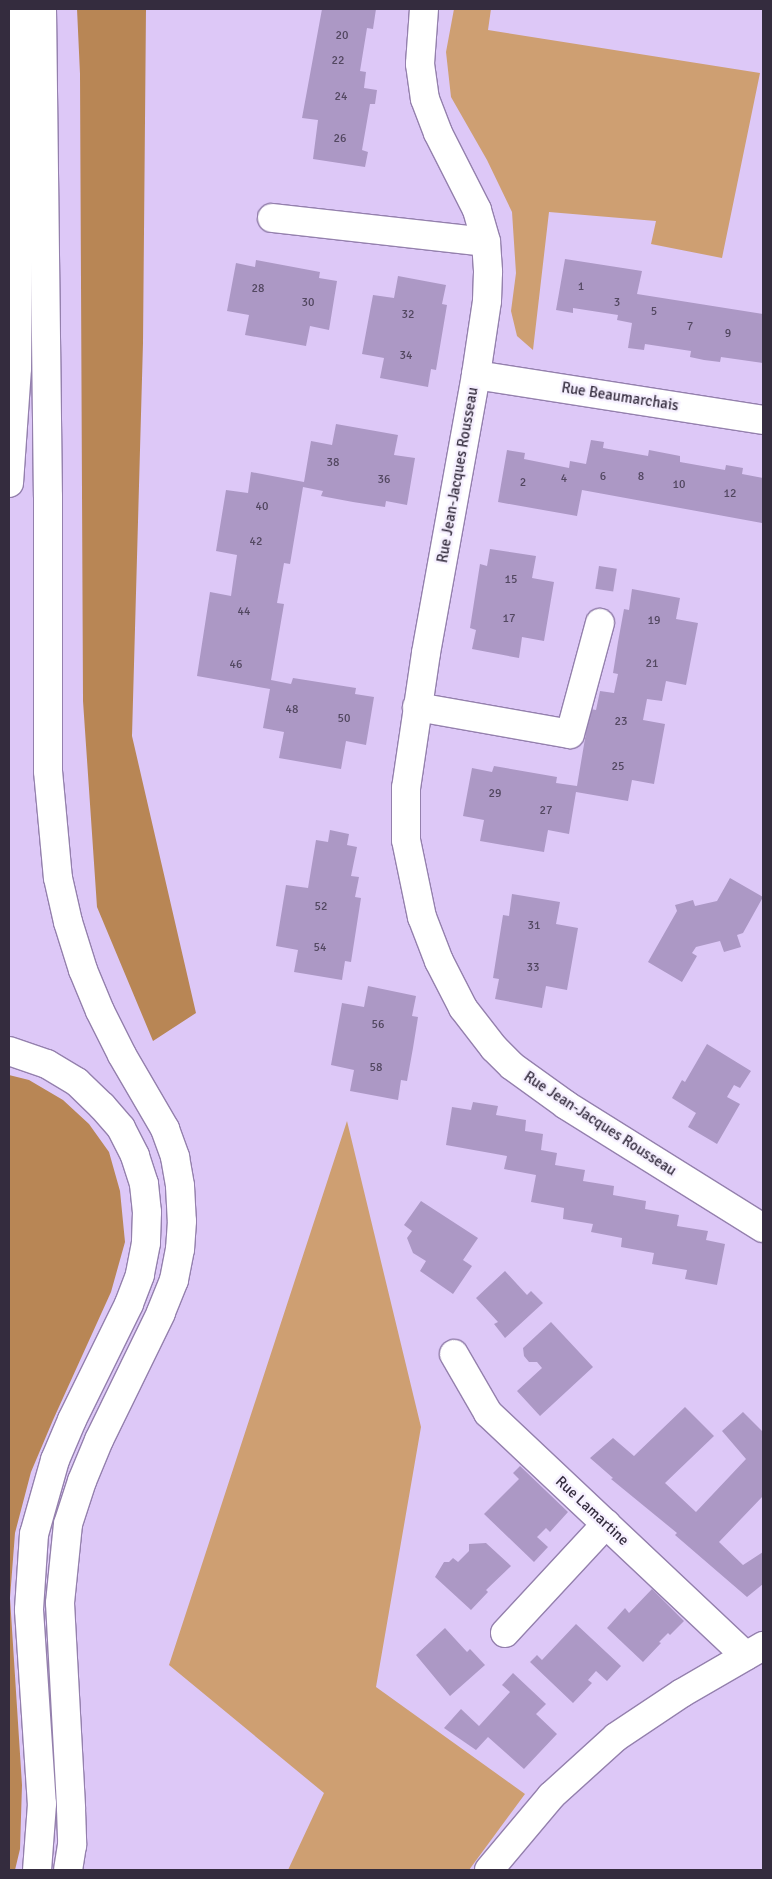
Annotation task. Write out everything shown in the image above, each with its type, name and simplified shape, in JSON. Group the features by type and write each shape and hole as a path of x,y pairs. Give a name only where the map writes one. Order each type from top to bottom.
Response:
{"main road":[{"path":"9,483 17,368 16,9"},
{"path":"42,9 48,496 48,771 58,878 83,970 100,1010 168,1138 175,1157 180,1186 182,1220 180,1249 174,1280 161,1313 99,1440 82,1481 68,1524 60,1603 72,1809 72,1845 68,1870"},
{"name":"Rue Jean-Jacques Rousseau","path":"424,9 420,64 425,99 438,133 477,210 486,242 488,301 409,760 405,812 410,865 430,940 463,1008 494,1048 537,1085 763,1228"},
{"path":"272,218 486,242"},
{"name":"Rue Beaumarchais","path":"476,375 763,420"},
{"path":"417,707 570,734 600,623"},
{"path":"9,1051 47,1064 77,1082 121,1128 135,1156 144,1184 147,1212 146,1243 140,1275 129,1304 72,1420 55,1460 34,1534 29,1610 42,1804 37,1870"},
{"name":"Rue Lamartine","path":"454,1354 488,1413 606,1524 755,1651"},
{"path":"505,1633 606,1524"},
{"path":"489,1870 551,1796 594,1756 640,1720 755,1651"}],"shaded area":[{"path":"77,9 146,9 143,343 132,736 196,1013 153,1041 97,907 83,701 80,74"},
{"path":"454,9 491,9 488,30 760,73 722,258 651,244 656,221 549,212 533,350 517,336 511,311 516,273 512,212 487,160 451,97 446,52"},
{"path":"9,1075 29,1080 63,1100 89,1124 109,1152 120,1191 125,1242 111,1292 31,1472 15,1533 10,1598 22,1785 20,1849 15,1870 9,1870"},
{"path":"347,1121 421,1427 376,1687 525,1794 469,1870 288,1870 324,1793 169,1665"}],"building":[{"path":"322,9 376,9 373,29 367,28 360,71 366,72 364,88 377,90 375,104 370,104 362,150 368,152 365,167 313,159 318,120 302,118"},
{"path":"565,259 642,271 637,294 763,314 763,363 721,357 720,362 704,360 690,357 691,351 645,344 644,350 628,348 632,323 617,320 618,315 573,308 573,313 556,310"},
{"path":"256,260 320,272 319,278 337,281 329,330 310,326 306,346 245,335 249,315 227,311 236,263 255,267"},
{"path":"398,276 446,285 442,304 447,305 436,370 431,369 428,387 380,378 384,358 362,354 373,295 394,298"},
{"path":"336,424 398,435 394,455 415,458 407,505 386,501 385,507 353,502 321,496 323,491 303,487 290,564 284,563 277,603 284,604 271,680 291,684 293,678 356,688 355,694 374,697 366,745 346,741 341,769 279,758 284,732 263,728 270,689 197,676 210,592 231,596 237,555 216,551 226,490 248,493 251,472 304,482 311,441 332,445"},
{"path":"591,440 604,442 603,448 648,456 649,450 680,456 680,462 725,470 726,465 743,468 742,474 763,478 762,523 582,490 577,516 498,502 507,450 525,453 524,459 569,468 570,461 586,464"},
{"path":"490,549 536,556 532,578 554,582 544,641 522,637 519,658 472,649 476,630 470,628 480,564 487,566"},
{"path":"599,566 617,569 613,592 595,589"},
{"path":"632,589 680,598 676,619 698,623 686,685 666,681 662,701 647,699 643,720 665,724 654,784 632,780 628,801 576,792 569,834 548,830 544,852 480,841 484,820 463,816 472,768 492,772 494,766 557,777 556,783 577,786 590,709 596,710 600,691 614,693 618,674 613,673 618,642 624,609 629,610"},
{"path":"330,830 349,834 347,845 357,847 351,876 359,877 355,897 361,898 351,962 345,961 342,980 294,972 298,950 276,946 286,885 308,888 316,840 328,842"},
{"path":"730,878 763,897 743,933 737,935 741,947 724,952 720,941 696,947 692,953 697,956 682,982 648,962 677,911 675,905 693,900 695,906 717,901"},
{"path":"512,894 560,902 556,924 578,928 567,990 546,986 542,1008 495,999 499,979 493,978 503,915 509,916"},
{"path":"368,986 416,996 412,1016 418,1017 413,1048 407,1081 401,1080 398,1100 350,1091 354,1070 331,1065 342,1003 364,1007"},
{"path":"707,1044 751,1071 740,1088 734,1085 727,1097 740,1104 717,1144 688,1127 696,1113 672,1098 682,1080 685,1082"},
{"path":"473,1102 498,1106 496,1115 526,1120 525,1131 543,1134 541,1150 557,1153 555,1165 585,1170 583,1181 614,1186 613,1195 646,1201 645,1209 679,1215 677,1226 708,1231 706,1240 725,1244 717,1285 685,1279 687,1270 652,1264 654,1253 621,1247 622,1238 591,1232 593,1224 563,1219 564,1208 531,1202 536,1175 504,1169 507,1156 446,1145 452,1107 471,1110"},
{"path":"421,1201 478,1238 463,1260 472,1266 453,1294 420,1271 426,1261 413,1253 407,1238 412,1231 404,1225"},
{"path":"505,1271 527,1295 531,1291 543,1303 505,1338 494,1324 498,1322 476,1298"},
{"path":"551,1322 593,1367 540,1416 517,1391 542,1368 537,1362 529,1362 524,1356 523,1348"},
{"path":"685,1407 714,1436 665,1483 696,1512 746,1459 722,1431 743,1412 763,1432 763,1496 719,1542 743,1565 763,1552 763,1584 747,1597 675,1535 677,1533 611,1479 613,1478 590,1458 613,1438 634,1456"},
{"path":"520,1466 568,1512 550,1532 546,1528 537,1537 548,1547 534,1562 484,1514 519,1479 513,1473"},
{"path":"486,1543 511,1566 486,1590 488,1592 471,1610 435,1577 444,1562 449,1562 453,1558 458,1562 469,1551 469,1544"},
{"path":"652,1589 684,1621 670,1635 668,1633 659,1642 661,1643 643,1662 607,1628 625,1608 629,1613"},
{"path":"576,1624 621,1666 607,1681 596,1671 588,1680 592,1683 573,1703 530,1662 537,1655 542,1660"},
{"path":"445,1628 467,1652 470,1649 485,1665 450,1696 416,1655"},
{"path":"513,1673 546,1704 536,1714 557,1734 524,1769 488,1737 476,1750 444,1728 461,1709 479,1726 510,1692 502,1685"}]}
